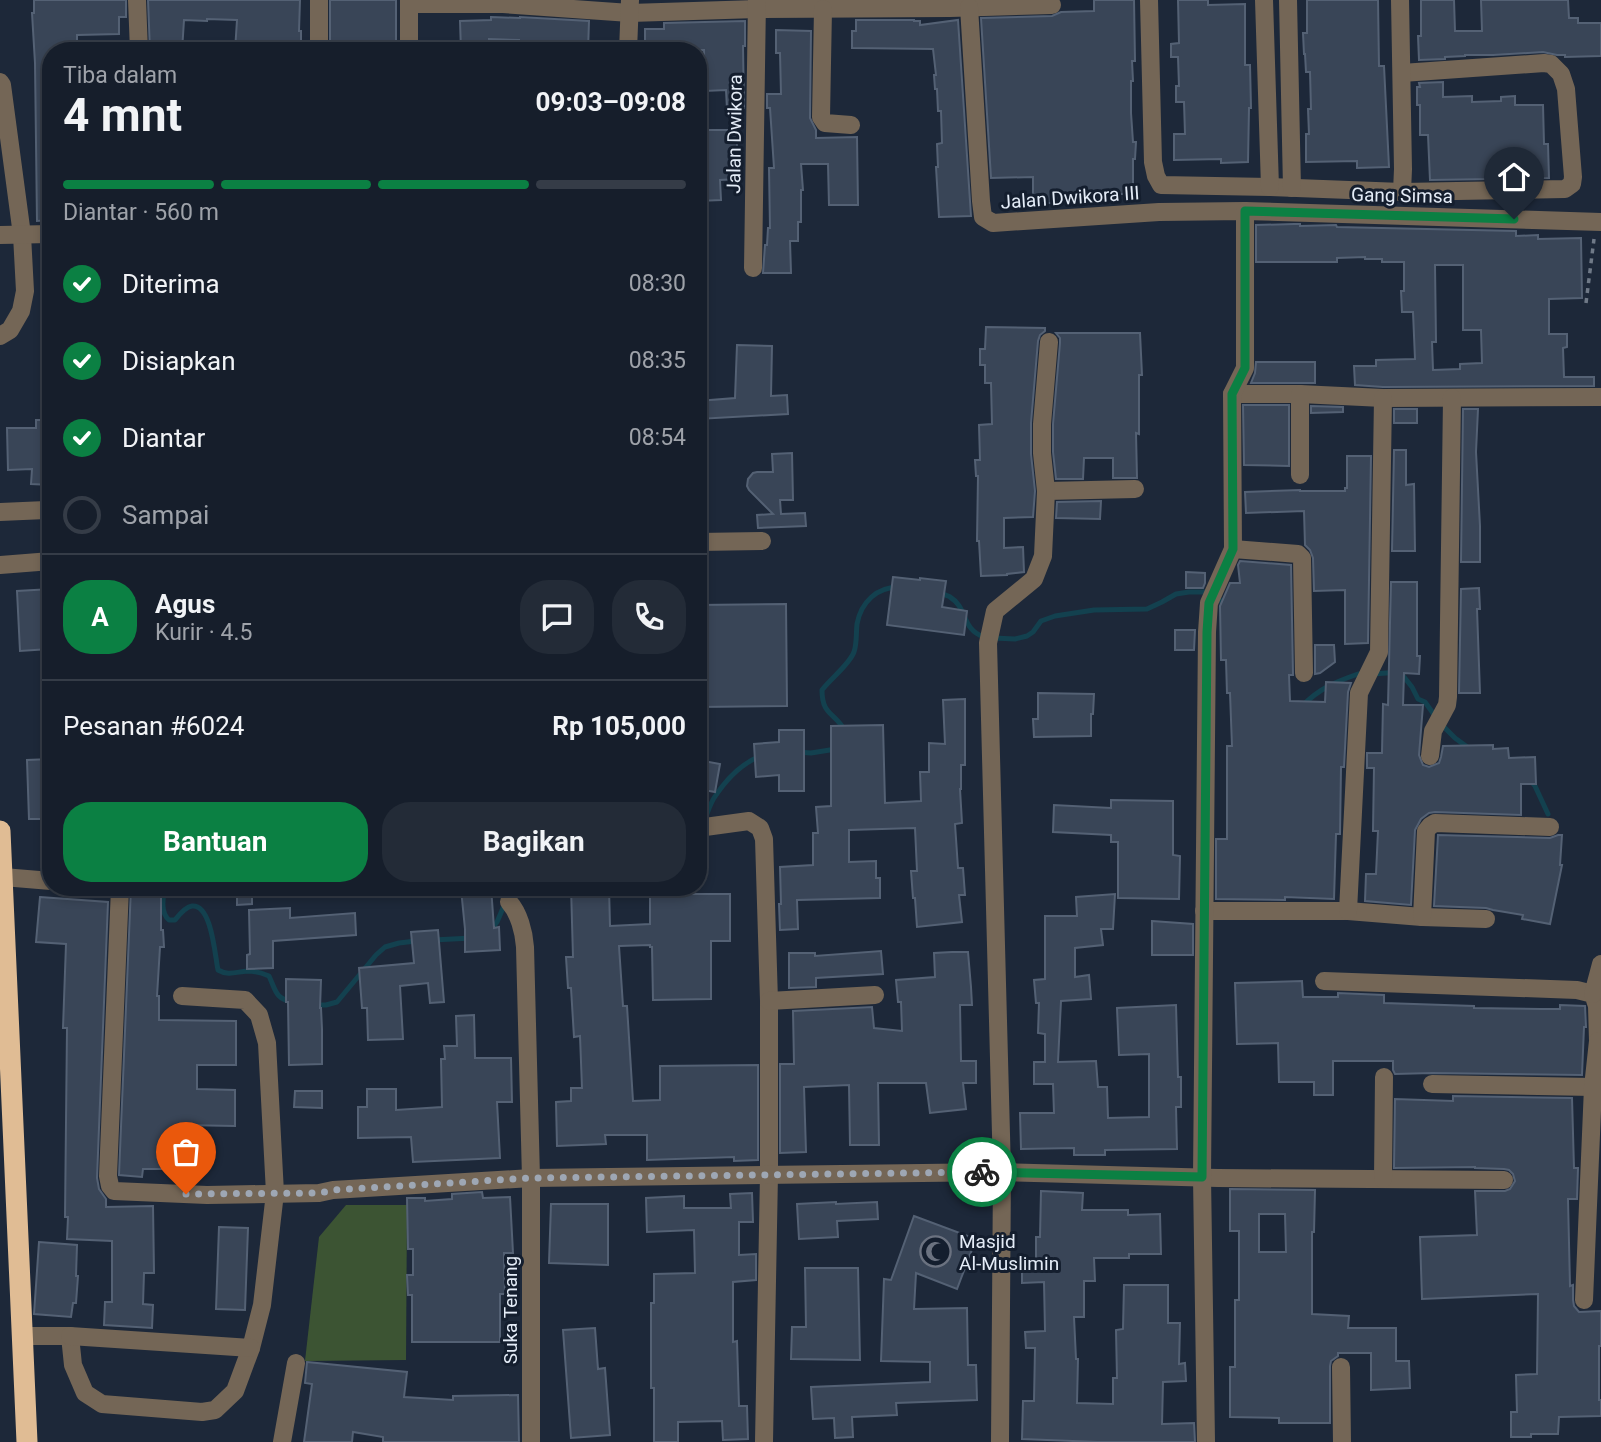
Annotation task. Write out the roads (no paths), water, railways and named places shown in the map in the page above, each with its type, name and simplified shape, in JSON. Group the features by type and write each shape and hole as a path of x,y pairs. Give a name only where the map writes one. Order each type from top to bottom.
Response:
{"highway":[{"path":"0,831 27,1442"}],"street":[{"path":"136,0 138,42"},
{"path":"318,0 318,42"},
{"path":"1149,0 1153,162 1161,186 1402,192 1565,189 1572,184 1566,89 1561,74 1551,64 1544,62 1402,73"},
{"path":"1265,0 1270,187"},
{"path":"1288,0 1292,188"},
{"path":"1400,0 1402,192"},
{"path":"409,42 409,2 630,6 757,4 823,9 1052,5"},
{"name":"Jalan Dwikora","path":"753,268 757,4"},
{"path":"628,42 630,6"},
{"name":"Jalan Dwikora III","path":"969,7 983,217 993,223 1009,223 1159,212 1245,211"},
{"path":"823,9 821,117 825,123 851,125"},
{"path":"0,82 22,235 25,291 21,311 10,330 0,336"},
{"path":"1206,1442 1202,1177 1207,632 1209,603 1229,556 1232,394 1245,368 1245,211"},
{"name":"Gang Simsa","path":"1245,211 1599,222"},
{"path":"0,235 42,234"},
{"path":"1000,1442 1002,1172 988,643 995,611 1034,579 1043,556 1046,491 1042,424 1049,342"},
{"path":"1232,394 1383,398 1601,397"},
{"path":"1300,394 1300,475"},
{"path":"1348,911 1359,693 1378,652 1383,398"},
{"path":"1430,756 1433,730 1447,705 1448,697 1452,398"},
{"path":"1046,491 1135,489"},
{"path":"0,512 42,510"},
{"path":"707,542 762,541"},
{"path":"1229,556 1298,554 1302,558 1304,673"},
{"path":"0,565 42,562"},
{"path":"707,827 749,821 760,828 764,839 769,1001 764,1442"},
{"path":"1422,917 1426,831 1430,826 1435,823 1550,827"},
{"path":"3,877 42,880"},
{"path":"120,896 108,1176 110,1186 121,1193 320,1193 531,1178 769,1174 1002,1172 1504,1180"},
{"name":"Suka Tenang","path":"509,902 516,913 524,938 531,1178 531,1442"},
{"path":"1204,911 1348,911 1486,919"},
{"path":"1584,1300 1593,1087 1600,1041 1597,1006 1593,994 1601,964"},
{"path":"1324,981 1577,990 1593,994"},
{"path":"769,1001 875,995"},
{"path":"71,1336 73,1365 85,1393 102,1404 202,1412 215,1410 235,1391 251,1349 262,1305 275,1194 267,1043 259,1015 245,1000 182,996"},
{"path":"1383,1179 1384,1077"},
{"path":"1432,1084 1593,1087"},
{"path":"23,1336 71,1336 251,1349"},
{"path":"282,1442 296,1363"},
{"path":"1341,1367 1342,1442"}],"waterway":[{"path":"845,731 824,705 822,690 852,657 859,616 866,603 877,593 899,587"},
{"path":"994,638 1015,639 1027,636 1041,621 1055,616 1094,610 1147,609 1176,594 1189,592 1205,592 1219,599 1226,607"},
{"path":"939,593 956,602 968,624 984,637"},
{"path":"1373,674 1400,672 1418,699 1425,702 1435,716"},
{"path":"1302,706 1328,686 1363,674"},
{"path":"1441,724 1470,749"},
{"path":"797,752 836,749"},
{"path":"707,812 723,785 740,768 760,756"},
{"path":"1530,780 1548,814"},
{"path":"164,896 163,909 169,920 175,920 192,906 204,913 211,932 218,970 229,973 253,971 269,976 279,996 292,1002"},
{"path":"490,931 508,896"},
{"path":"433,940 472,938"},
{"path":"315,1005 337,1002 385,947 416,941"}],"place":[{"name":"Masjid Al-Muslimin","path":"936,1252"}]}
